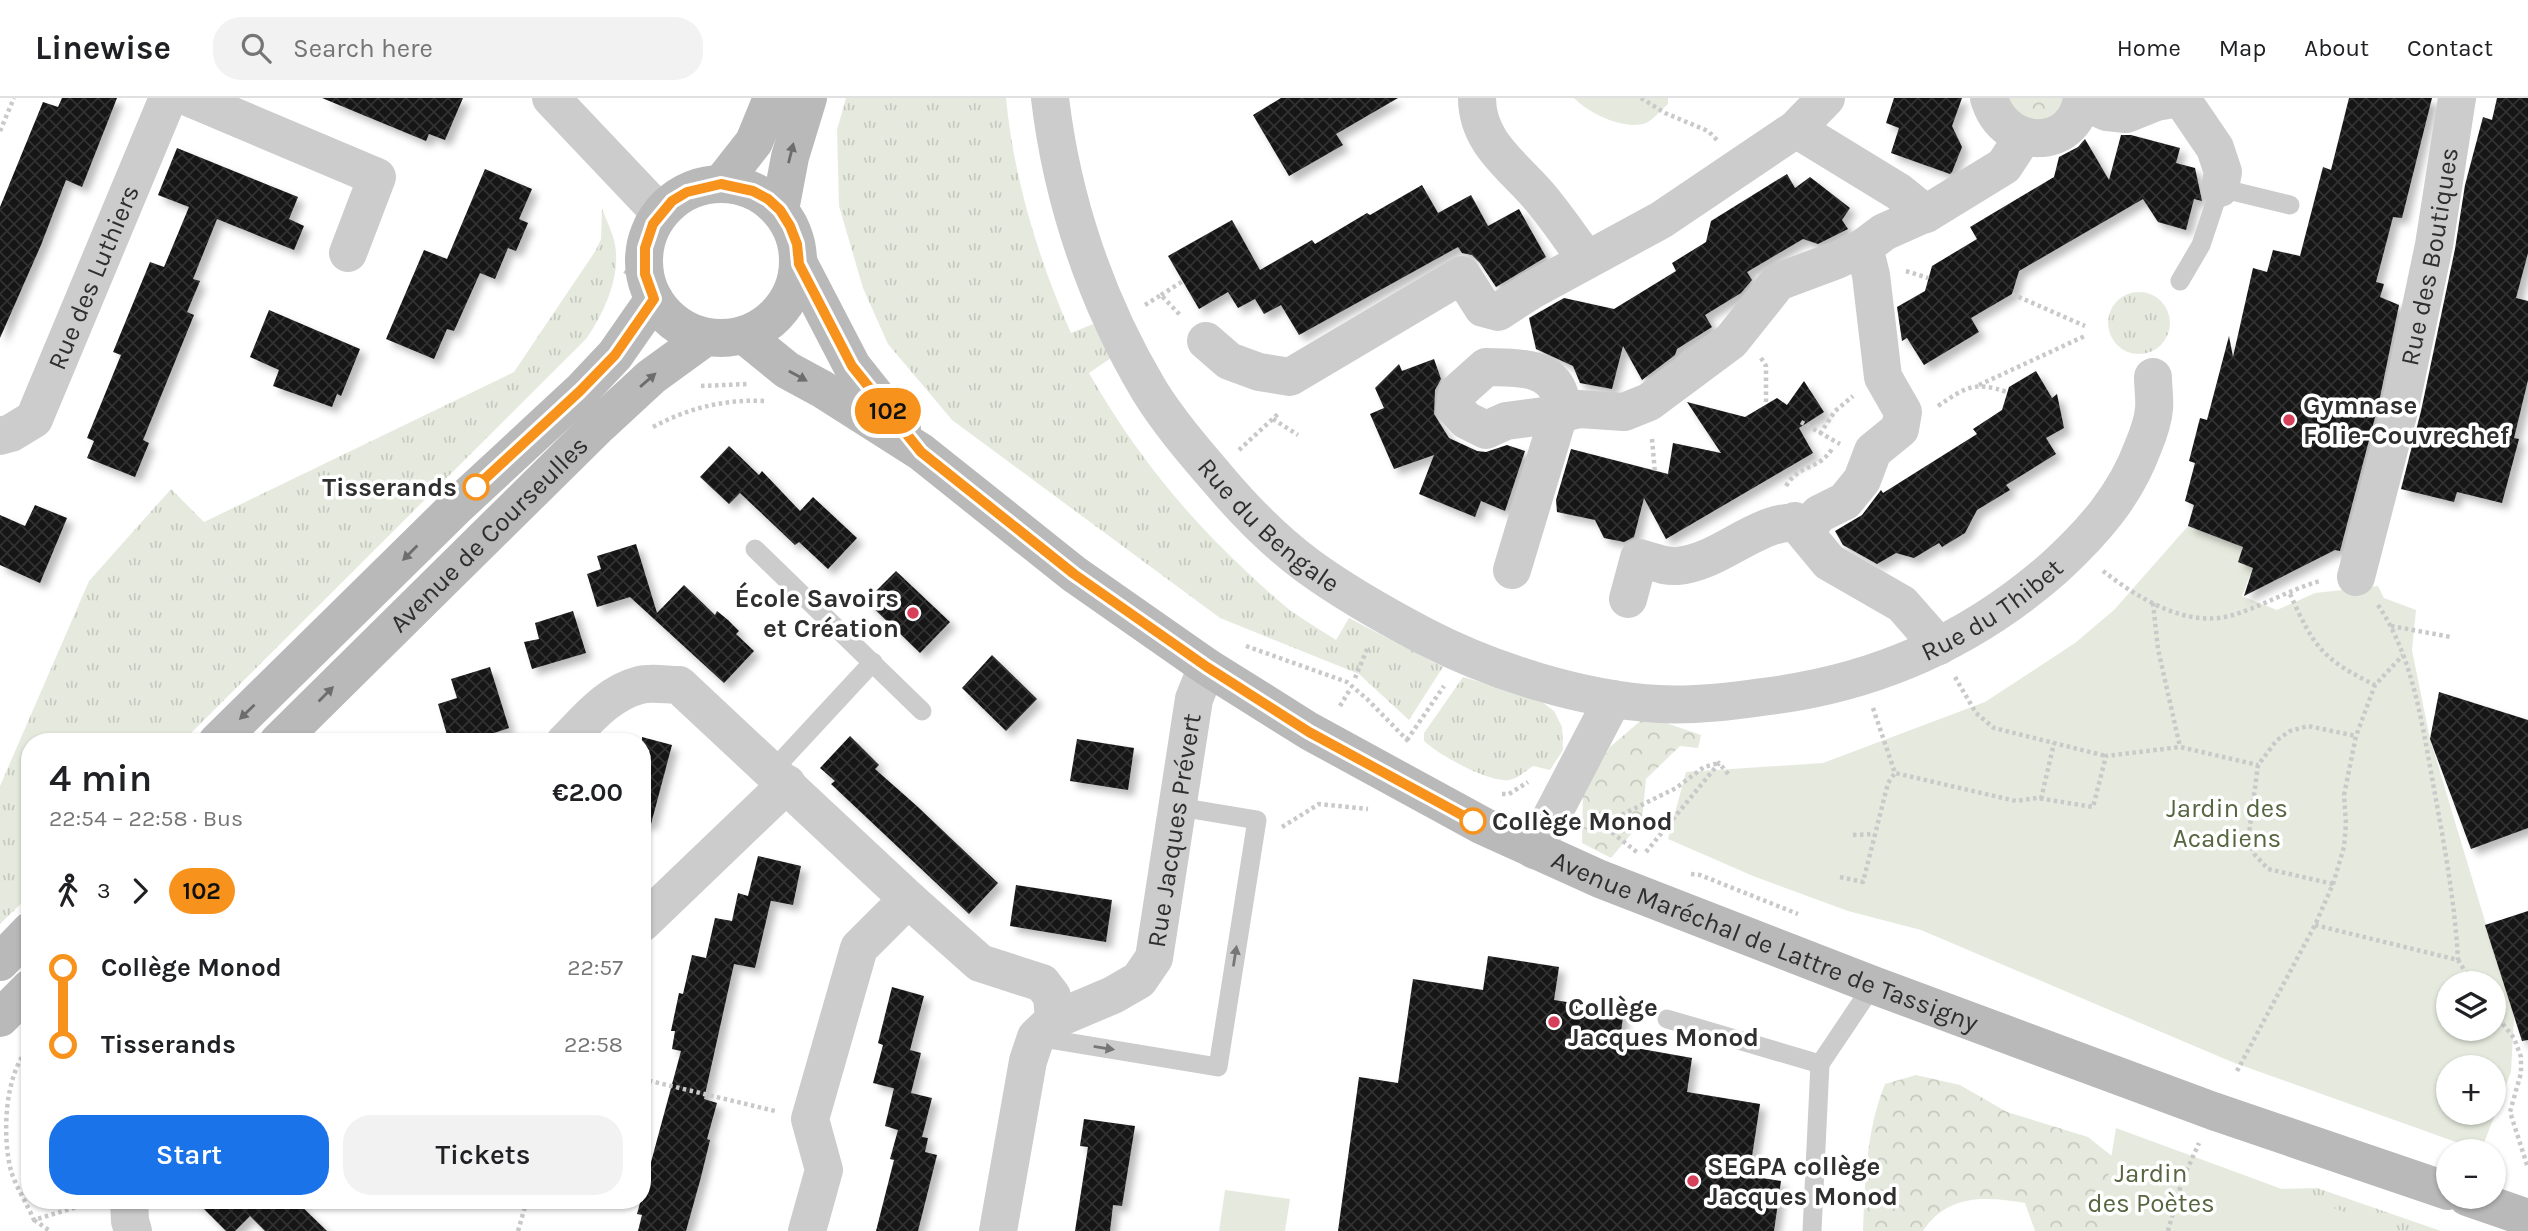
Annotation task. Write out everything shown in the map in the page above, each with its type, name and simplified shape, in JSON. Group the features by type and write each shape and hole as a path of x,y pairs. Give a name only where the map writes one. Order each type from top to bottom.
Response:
{"street":[{"name":"Rue des Luthiers","path":"0,436 11,433 34,419 168,98"},
{"path":"190,98 377,177 348,253"},
{"path":"551,98 660,214"},
{"path":"721,184 754,142 772,98"},
{"path":"780,210 790,157 808,98"},
{"name":"Rue du Bengale","path":"1050,98 1063,177 1075,223 1113,320 1151,393 1241,506 1307,565 1382,614 1464,657 1517,675 1613,699 1660,704 1712,704"},
{"path":"1477,98 1477,113 1494,150 1538,195 1587,260"},
{"path":"1206,341 1229,361 1259,372 1290,377 1462,275 1483,308 1498,312 1532,290 1661,220 1796,129 1826,98"},
{"path":"1990,98 1993,111 2010,131 2023,137 2040,139 2054,135 2066,127 2077,116 2082,100 2107,112 2126,114 2156,102 2179,98 2215,148 2222,172 2220,188"},
{"name":"Rue des Boutiques","path":"2356,577 2400,407 2434,245 2457,98"},
{"path":"1796,129 1899,192 1926,214"},
{"path":"1512,570 1559,414 1560,397 1548,377 1524,368 1486,367 1457,393 1455,408 1466,420 1486,430 1506,421 1559,414 1579,410 1624,412 1649,402 1731,341 1778,282 1837,260 1864,247 1884,232 1926,214 2004,166 2023,137"},
{"path":"721,184 753,191 780,210 797,244 799,264 795,284 782,308 767,323 744,335 726,338 706,337 671,319 654,299 645,274 645,248 653,224 660,214 672,201 687,192 721,184"},
{"path":"1628,599 1639,558 1675,566 1691,563 1779,523 1795,521 1806,524 1814,520 1819,513 1846,501 1862,480 1873,452 1900,429 1903,412 1883,377 1871,275 1864,247"},
{"name":"Avenue Maréchal de Lattre de Tassigny","path":"799,264 852,366 921,452"},
{"name":"Avenue de Courseulles","path":"225,733 495,470 580,391 615,355 654,299"},
{"path":"1498,312 1501,368"},
{"name":"Avenue Maréchal de Lattre de Tassigny","path":"744,335 787,370 921,452 1074,574 1207,667 1332,744 1483,826 1600,878 1873,985 2213,1111 2436,1187"},
{"name":"Avenue de Courseulles","path":"287,733 579,444 651,377 706,337"},
{"name":"Rue du Thibet","path":"1712,704 1787,694 1863,677 1906,662 1982,621 2040,580 2075,549 2115,502 2133,474 2155,410 2153,377"},
{"path":"1795,521 1829,562 1902,604 1939,646"},
{"name":"Rue Jacques Prévert","path":"1045,1028 1139,981 1154,958 1194,699 1207,667"},
{"path":"574,733 603,704 619,693 642,684 679,685 908,900 980,963 1042,983 1052,996 1045,1028 1028,1061 998,1231"},
{"path":"1534,850 1613,699"},
{"path":"651,913 779,777"},
{"path":"807,1231 824,1170 810,1119 859,948 908,900"},
{"path":"0,944 21,923"},
{"path":"0,962 21,940"},
{"path":"0,1018 21,997"},
{"path":"129,1209 133,1231"},
{"path":"2502,1209 2520,1215"}],"lane":[{"path":"2180,281 2201,245 2220,188 2290,205"},
{"path":"755,549 922,711"},
{"path":"779,777 873,663"},
{"path":"1045,1028 1217,1067 1257,820 1179,807"},
{"path":"1812,1231 1820,1064 1873,985"},
{"path":"1667,1018 1820,1064"}],"path":[{"path":"0,131 14,98"},
{"path":"1641,98 1665,113 1708,131 1742,166"},
{"path":"621,280 645,248"},
{"path":"1139,308 1183,281"},
{"path":"2012,294 2085,326"},
{"path":"1161,295 1206,341"},
{"path":"1903,412 1924,415 1963,389 1979,385 2087,335"},
{"path":"1820,434 1826,422 1844,402 1883,377"},
{"path":"1979,385 2007,392"},
{"path":"673,416 700,407 741,400 778,401"},
{"path":"1213,474 1287,405"},
{"path":"1273,419 1298,435"},
{"path":"2075,549 2125,587 2153,603 2182,614 2211,619 2233,615 2316,582 2356,577 2372,595 2403,654 2424,734 2444,847 2458,960 2465,971"},
{"path":"2290,594 2301,619 2321,651 2344,668 2375,685"},
{"path":"2153,603 2158,649 2180,747"},
{"path":"2390,626 2451,637"},
{"path":"1239,644 1347,682 1412,746"},
{"path":"2237,1071 2315,925 2333,884 2344,847 2344,795 2356,736 2375,685 2403,654"},
{"path":"1407,740 1464,657"},
{"path":"1863,677 1895,773"},
{"path":"1339,707 1349,691"},
{"path":"1969,704 1994,728 2106,756 2180,747 2258,765"},
{"path":"2333,884 2267,869 2255,855 2248,841 2258,765 2277,740 2290,731 2308,726 2356,736"},
{"path":"2041,799 2054,743"},
{"path":"1895,773 2016,801 2041,799 2093,807 2106,756"},
{"path":"1719,763 1729,775"},
{"path":"1603,824 1676,788 1704,767 1719,763"},
{"path":"1646,852 1719,763"},
{"path":"1840,877 1863,882 1888,783 1895,773"},
{"path":"1498,794 1509,794 1523,784 1536,782"},
{"path":"1257,820 1283,827 1319,804 1368,809"},
{"path":"1580,808 1650,860"},
{"path":"1853,835 1874,834"},
{"path":"1681,873 1700,875 1807,917"},
{"path":"2315,925 2458,960"},
{"path":"2506,1028 2514,1038 2521,1057 2521,1073 2510,1112 2528,1168"},
{"path":"21,1060 12,1083 2,1128 11,1172 21,1193"},
{"path":"651,1081 810,1119"},
{"path":"2168,1231 2182,1181 2193,1155"},
{"path":"29,1209 34,1220 50,1231"},
{"path":"34,1220 70,1209"},
{"path":"518,1231 524,1209"}],"green space":[{"path":"846,98 1006,98 1015,159 1029,218 1071,333 1093,324 1111,358 1089,373 1105,400 1180,503 1224,550 1291,611 1336,640 1349,618 1443,667 1409,720 1359,674 1220,618 952,420 888,344 863,288 839,206 837,130"},
{"path":"1574,98 1668,98 1668,104 1646,123 1628,125 1597,115"},
{"path":"1999,98 2073,98 2035,130"},
{"path":"602,208 614,240 616,269 605,306 586,339 191,733 23,733 89,581 171,489 204,522 514,372 601,239"},
{"path":"2133,292 2145,292 2161,301 2168,311 2168,335 2161,345 2145,354 2133,354 2122,349 2113,340 2108,329 2108,317 2113,306 2122,297"},
{"name":"Jardin des Acadiens","path":"2188,526 2243,547 2239,562 2253,568 2242,596 2277,610 2315,593 2378,586 2384,598 2416,610 2412,650 2430,739 2500,971 2436,971 2436,1041 2506,1041 2506,991 2514,1017 2511,1072 2506,1085 2506,1055 2436,1055 2436,1125 2491,1125 2486,1139 2447,1139 2232,1062 1921,930 1848,911 1753,876 1668,839 1686,772 1823,763 1985,702 2075,643 2114,610"},
{"path":"1463,677 1537,698 1554,711 1562,727 1563,750 1550,770 1533,766 1515,778 1500,780 1465,767 1424,741 1424,733"},
{"path":"1646,716 1701,735 1698,748 1680,746 1646,779 1642,821 1611,858 1582,843 1583,793 1610,747"},
{"path":"21,738 21,904 0,924 0,786"},
{"path":"1916,1075 1960,1085 2007,1112 2088,1137 2137,1176 2133,1231 2035,1231 2025,1203 1982,1199 1956,1204 1944,1210 1923,1231 1863,1231 1868,1156 1874,1120 1885,1084"},
{"name":"Jardin des Poètes","path":"2116,1128 2396,1231 2099,1231"},
{"path":"2317,1188 2441,1231 2175,1231 2272,1189"},
{"path":"1225,1190 1290,1199 1285,1231 1219,1231"}],"building":[{"path":"62,98 117,98 82,187 66,180 0,338 0,207 43,102 58,107"},
{"path":"322,98 463,98 445,140 429,134 426,141"},
{"path":"1281,98 1398,98 1336,134 1343,145 1289,176 1253,115"},
{"path":"1894,98 1962,98 1952,126 1962,147 1950,174 1891,153 1899,128 1886,123"},
{"name":"Gymnase Folie-Couvrechef","path":"2349,98 2432,98 2402,218 2393,217 2376,282 2384,284 2380,297 2399,305 2379,402 2340,551 2335,550 2244,596 2253,568 2238,562 2243,547 2188,526 2194,505 2185,501 2195,463 2189,461 2200,418 2207,420 2229,336 2233,357 2253,268 2267,272 2273,250 2300,256 2323,167 2331,170"},
{"path":"2497,98 2528,98 2528,253 2516,298 2528,301 2528,380 2514,438 2519,439 2502,503 2457,492 2454,502 2401,489 2421,411 2455,249 2465,185 2483,117 2492,120"},
{"path":"2121,135 2131,135 2180,148 2176,163 2195,168 2202,201 2194,199 2186,230 2158,222 2143,199 2019,271 2012,294 1971,318 1979,332 1924,365 1907,338 1902,341 1897,307 1925,291 1932,266 1977,239 1970,227 2054,177 2059,157 2078,147 2085,139 2109,180"},
{"path":"177,148 298,197 289,219 304,226 294,250 217,219 193,279 200,281 187,312 194,315 143,440 149,443 135,477 87,458 94,441 87,438 121,355 113,352 150,262 164,267 189,207 158,195"},
{"path":"485,169 532,189 519,219 528,223 516,251 508,248 495,279 480,273 454,331 447,329 434,359 386,339 424,250 447,259"},
{"path":"1787,174 1795,188 1810,177 1850,208 1842,220 1848,229 1818,244 1803,239 1747,272 1752,280 1741,293 1705,315 1712,327 1677,349 1675,355 1642,380 1623,346 1612,389 1580,383 1573,366 1536,349 1529,318 1564,298 1614,309 1676,271 1672,263 1706,242 1711,221"},
{"path":"1422,185 1438,213 1471,195 1488,226 1519,209 1546,257 1496,287 1480,263 1472,255 1462,253 1458,247 1299,335 1281,305 1264,314 1255,299 1238,308 1228,292 1199,309 1168,256 1232,220 1260,270 1312,240 1315,244"},
{"path":"269,310 360,349 341,396 337,394 332,407 273,386 279,370 250,357"},
{"path":"1434,359 1441,379 1435,390 1434,414 1449,438 1477,451 1486,452 1507,445 1525,451 1505,511 1481,501 1475,517 1419,494 1434,455 1394,469 1370,414 1384,408 1375,388 1399,364 1402,371"},
{"path":"2036,371 2052,398 2057,394 2064,428 2046,438 2056,454 2006,485 2010,490 1977,510 1965,533 1942,547 1939,543 1914,558 1896,553 1877,564 1843,545 1835,531 1862,515 1881,490 1883,493 1977,434 1973,429 2002,410 2009,387"},
{"path":"1804,381 1824,412 1799,428 1813,453 1666,539 1644,498 1634,537 1624,542 1604,538 1595,520 1557,512 1556,500 1571,449 1668,474 1673,443 1721,453 1687,402 1745,417 1777,398 1787,405"},
{"path":"729,446 759,475 762,471 800,511 813,497 857,538 828,569 799,542 795,545 740,493 729,504 700,477"},
{"path":"35,505 67,518 40,583 0,565 0,515 25,526"},
{"path":"636,544 657,613 684,585 715,615 717,611 728,620 739,631 736,634 754,651 724,683 630,597 597,607 587,574 601,569 597,556"},
{"path":"896,571 950,622 920,653 866,601"},
{"path":"573,611 586,653 532,669 524,642 539,639 535,623"},
{"path":"992,655 1037,699 1006,731 962,688"},
{"path":"490,667 509,728 494,733 446,733 438,704 457,698 451,679"},
{"path":"2439,692 2528,720 2528,828 2471,849 2430,739"},
{"path":"850,736 879,765 875,769 998,883 969,914 831,784 835,781 820,768"},
{"path":"651,739 672,745 651,824"},
{"path":"1077,739 1134,748 1128,790 1070,781"},
{"path":"758,856 801,866 793,905 771,901 755,968 734,964 704,1099 717,1103 686,1231 638,1231 642,1215 637,1214 638,1209 651,1209 651,1162 681,1051 672,1049 675,1031 671,1031 679,993 683,994 692,955 706,958 715,918 732,921 738,893 748,896"},
{"path":"1016,885 1112,900 1106,942 1010,926"},
{"path":"2528,911 2528,1040 2522,1041 2506,991 2506,971 2500,971 2485,925"},
{"path":"1488,956 1559,967 1554,1000 1624,1011 1619,1045 1692,1058 1687,1092 1760,1104 1749,1176 1781,1181 1774,1231 1338,1231 1359,1077 1398,1083 1413,979 1483,990"},
{"path":"892,987 924,996 910,1050 921,1053 911,1093 932,1098 922,1137 928,1138 925,1152 937,1155 918,1231 876,1231 894,1160 890,1159 898,1130 885,1126 894,1088 873,1083 883,1045 878,1043"},
{"path":"1084,1119 1135,1126 1122,1206 1113,1205 1110,1231 1075,1231 1088,1147 1080,1146"},
{"path":"204,1209 304,1209 327,1231 265,1231 250,1216 235,1231 226,1231"}],"bus line":[{"name":"102","path":"476,487 615,355 654,299 645,274 644,262 648,236 660,214 672,201 687,192 703,186 737,185 768,199 780,210 797,244 799,264 852,366 921,452 1074,574 1207,667 1309,732 1473,821"}],"place":[{"name":"Gymnase Folie-Couvrechef","path":"2289,420"},
{"name":"Tisserands","path":"476,487"},
{"name":"École Savoirs et Création","path":"913,613"},
{"name":"Collège Monod","path":"1473,821"},
{"name":"Collège Jacques Monod","path":"1554,1022"},
{"name":"SEGPA collège Jacques Monod","path":"1693,1181"}]}
